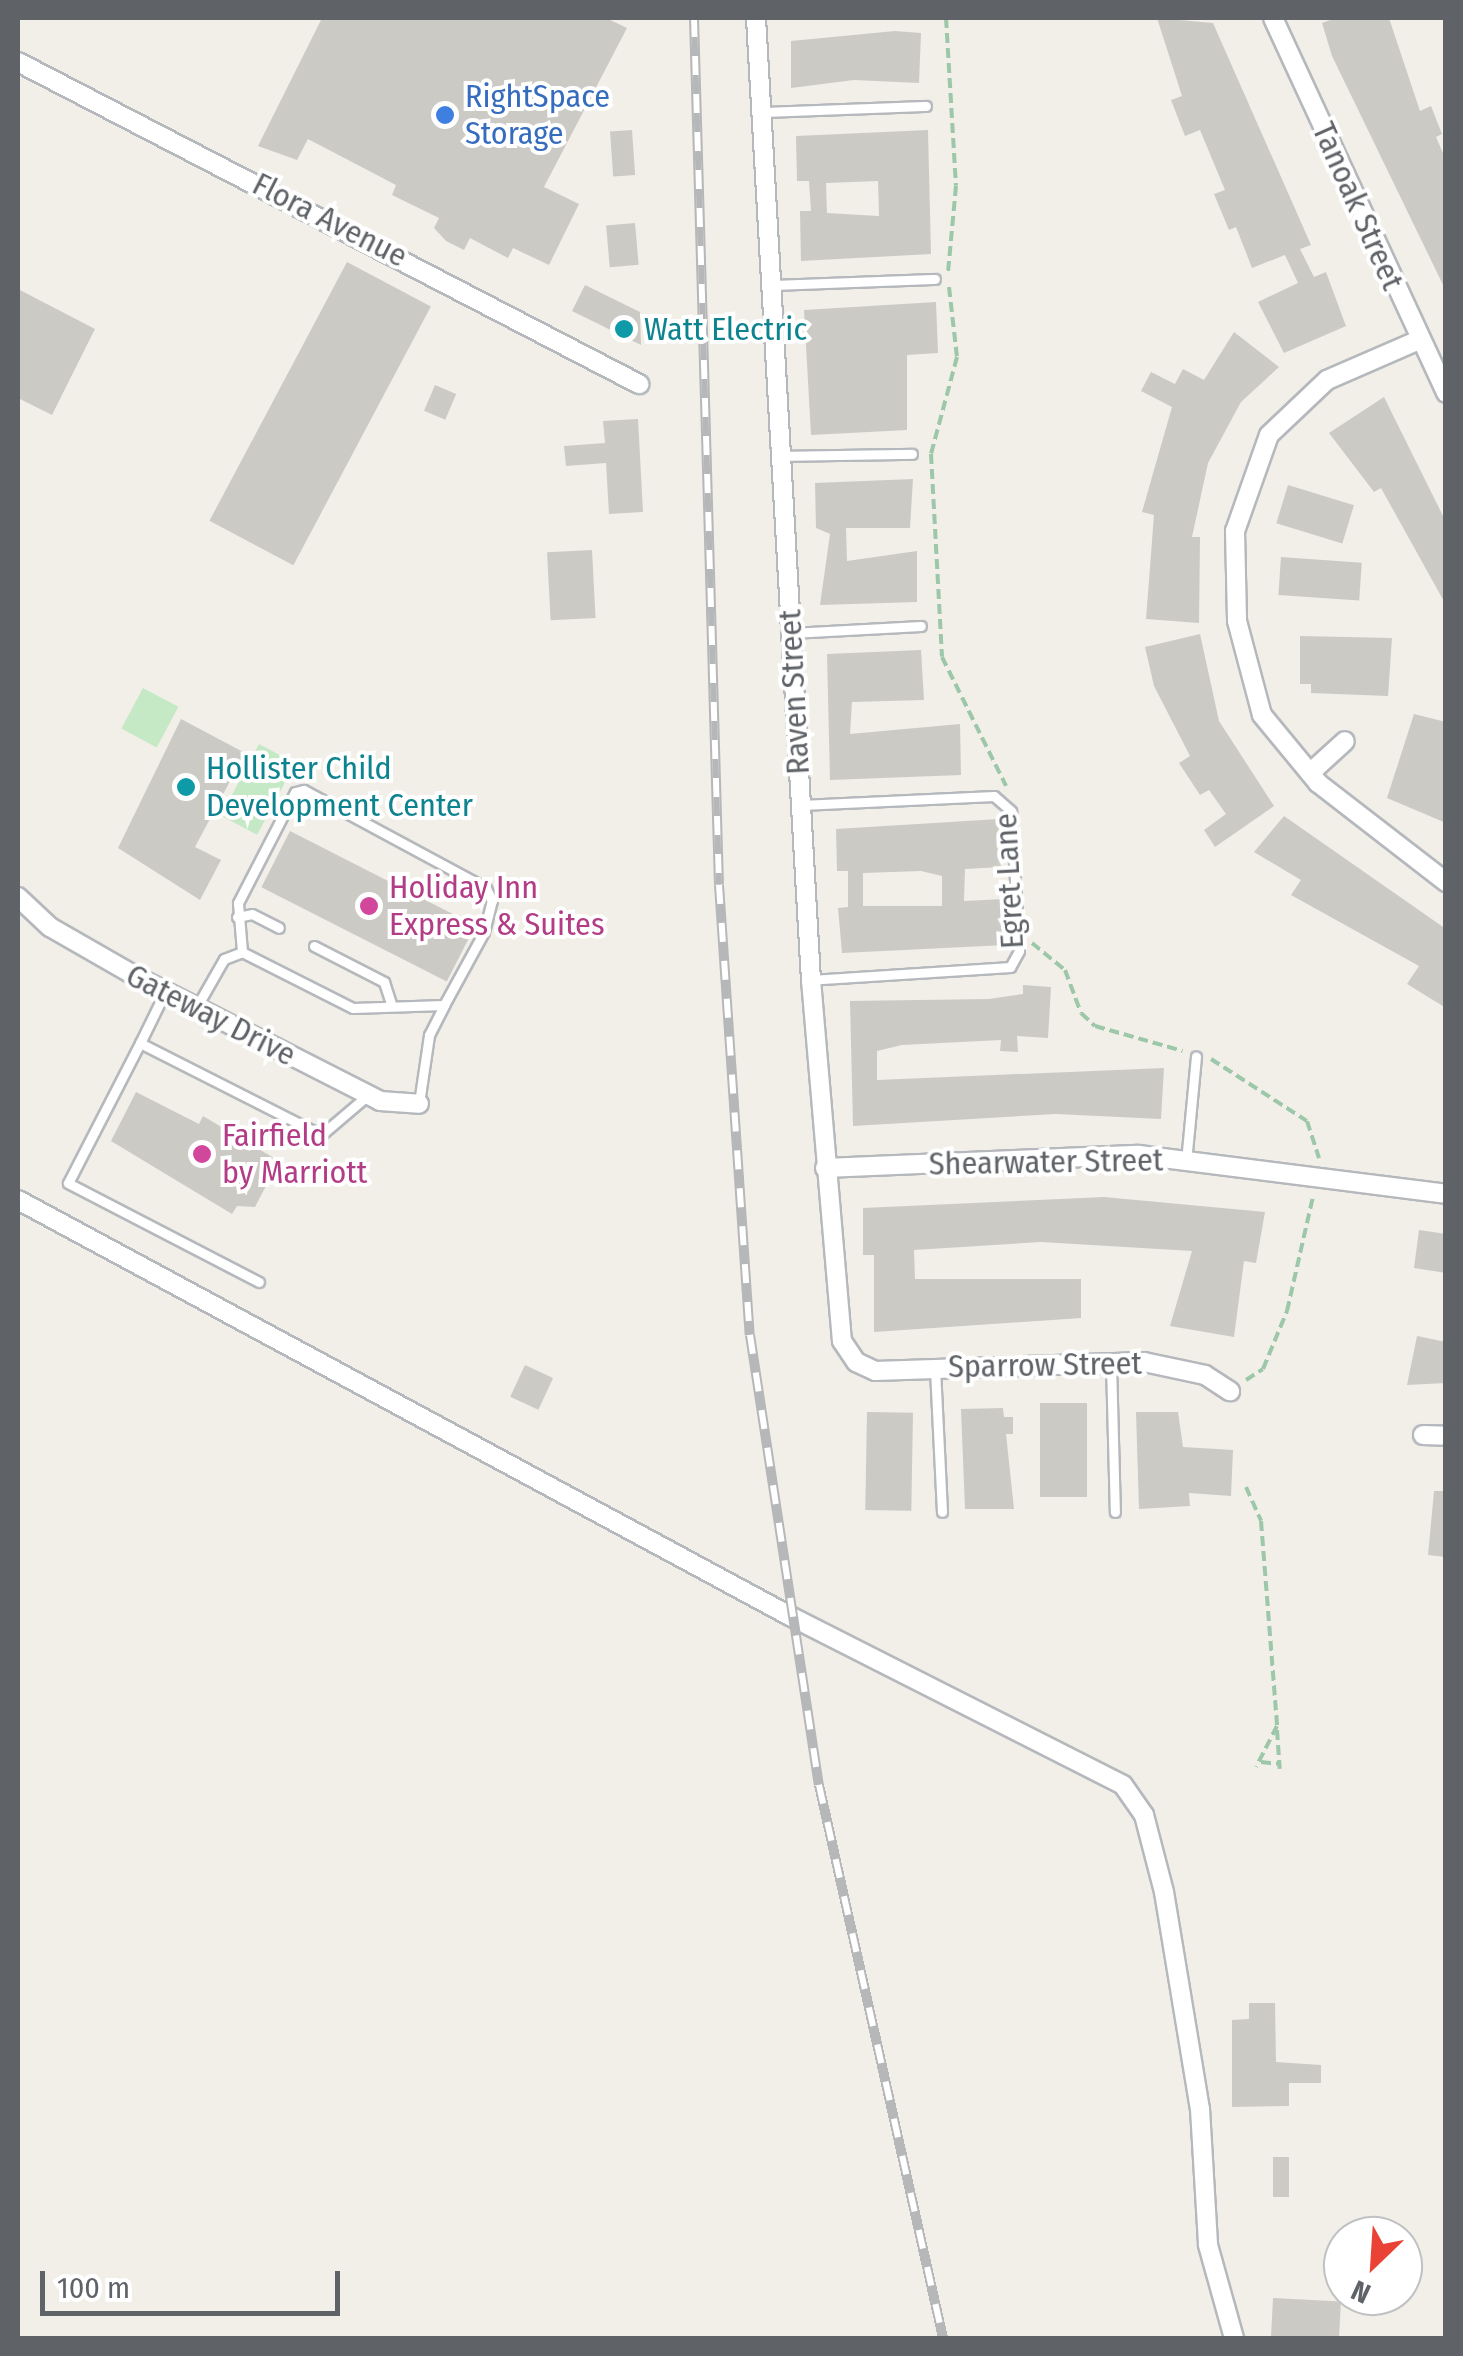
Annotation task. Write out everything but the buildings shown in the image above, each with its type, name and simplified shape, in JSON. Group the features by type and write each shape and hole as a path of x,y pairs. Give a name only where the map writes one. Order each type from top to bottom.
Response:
{"street":[{"name":"Raven Street","path":"756,18 825,1168 842,1341 856,1362"},
{"name":"Tanoak Street","path":"1273,18 1446,392"},
{"name":"Flora Avenue","path":"18,62 639,384"},
{"path":"1419,340 1327,380 1269,435 1235,531 1237,621 1262,715 1310,774 1446,882"},
{"path":"1310,774 1345,741"},
{"name":"Gateway Drive","path":"18,898 63,935 196,1008 368,1095 419,1104"},
{"name":"Shearwater Street","path":"825,1168 1044,1156 1186,1162 1446,1194"},
{"path":"18,1200 790,1616 1123,1785 1144,1814 1164,1892 1199,2098 1208,2245 1234,2338"},
{"name":"Sparrow Street","path":"856,1362 875,1371 1111,1360 1177,1367 1230,1391"},
{"path":"1423,1434 1446,1436"}],"lane":[{"path":"762,112 926,106"},
{"path":"770,284 935,279"},
{"path":"780,456 912,454"},
{"path":"790,633 920,626"},
{"path":"242,952 238,917 295,792 330,801 486,888 492,901 484,932 428,1035 419,1104"},
{"name":"Egret Lane","path":"801,805 1006,801 1018,936 1018,957 1002,969 812,980"},
{"path":"238,917 252,914 279,928"},
{"path":"314,946 384,982 391,1003"},
{"path":"242,952 353,1008 391,1003 444,1005"},
{"path":"196,1008 224,960 242,952"},
{"path":"165,992 68,1182 259,1282"},
{"path":"140,1044 321,1135 368,1095"},
{"path":"1186,1162 1196,1056"},
{"path":"1111,1360 1115,1512"},
{"path":"935,1366 942,1512"}],"path":[{"path":"946,18 956,186 948,278 958,347 931,454 942,657 1006,801"},
{"path":"1018,936 1066,970 1081,1012 1096,1026 1226,1064 1307,1120 1319,1144 1316,1178 1287,1311 1262,1369 1230,1391"},
{"path":"1246,1488 1261,1521 1280,1766 1258,1764 1276,1726"}],"green space":[{"path":"143,688 178,707 157,747 121,729"},
{"path":"259,744 295,763 257,835 221,816"}],"railway":[{"path":"694,18 719,885 750,1335 819,1785 943,2338"}],"place":[{"name":"RightSpace Storage","path":"445,115"},
{"name":"Watt Electric","path":"624,329"},
{"name":"Hollister Child Development Center","path":"186,787"},
{"name":"Holiday Inn Express & Suites","path":"369,906"},
{"name":"Fairfield by Marriott","path":"202,1154"}]}
